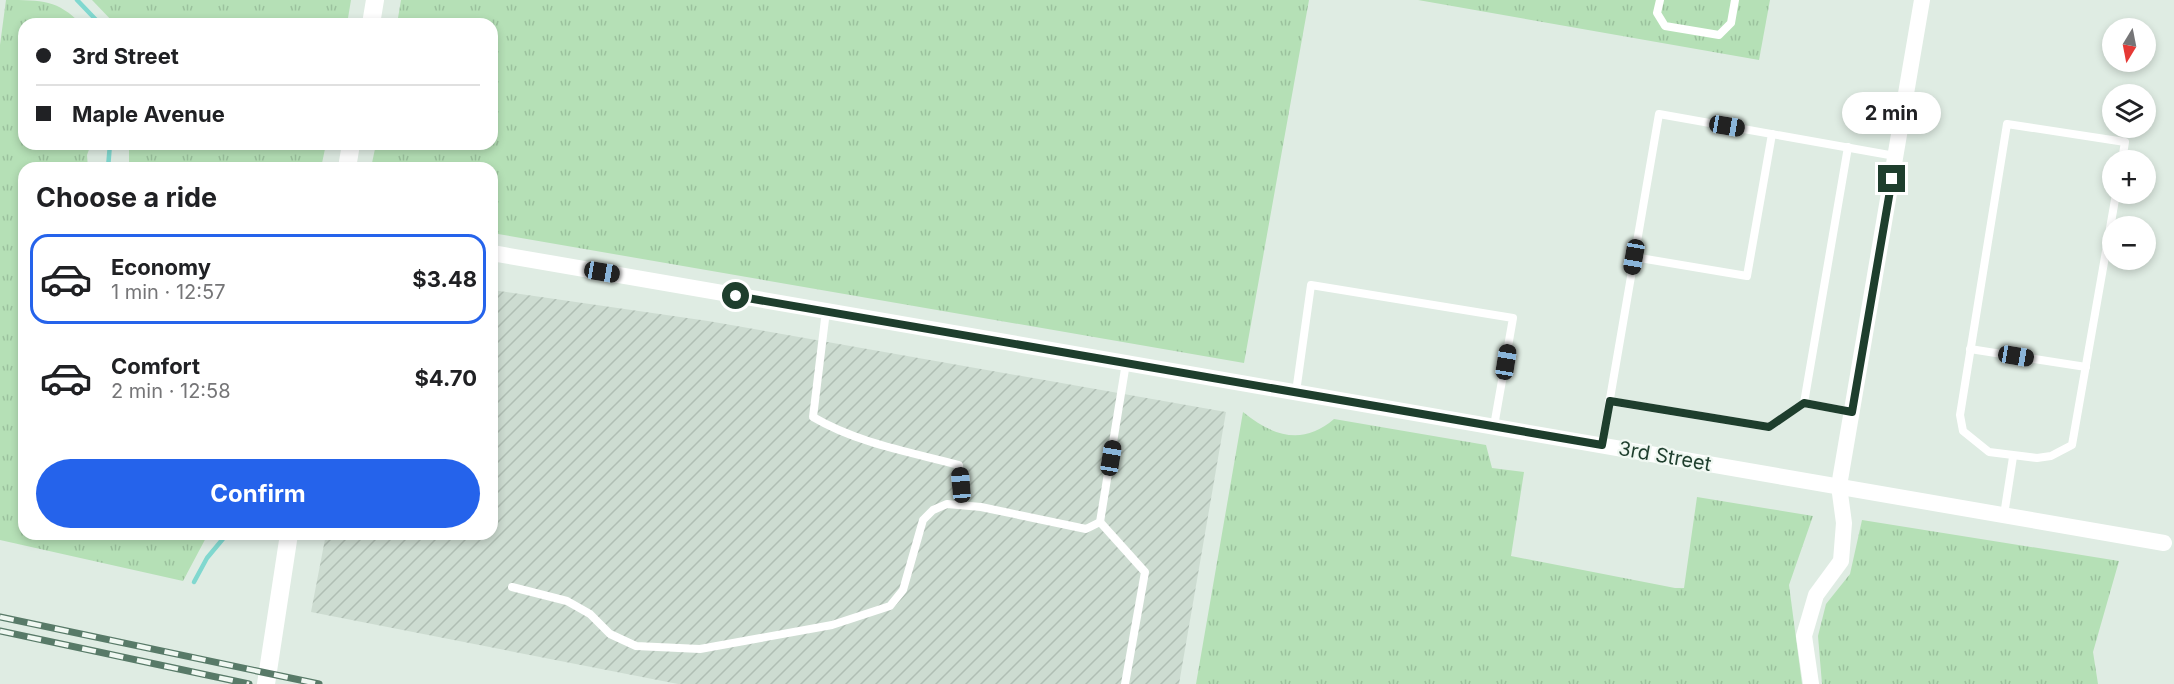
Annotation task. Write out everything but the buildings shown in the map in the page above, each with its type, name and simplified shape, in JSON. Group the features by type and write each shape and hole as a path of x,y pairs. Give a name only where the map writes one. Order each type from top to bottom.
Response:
{"street":[{"path":"372,18 375,0"},
{"path":"1811,684 1804,636 1816,595 1841,561 1844,523 1839,486 1922,0"},
{"name":"3rd Street","path":"498,255 2164,543"},
{"path":"266,684 288,540"}],"lane":[{"path":"1659,0 1657,13 1665,26 1719,35 1731,22 1735,0"},
{"path":"1602,445 1659,114 1895,156"},
{"path":"2114,204 2072,445 2051,456 2013,457 1989,452 1974,443 1963,431 1959,414 2007,124 2125,142 2124,150"},
{"path":"1634,257 1747,276 1772,134"},
{"path":"1804,403 1848,147"},
{"path":"1296,392 1311,285 1513,318 1494,426"},
{"path":"826,311 813,417 830,428 872,442 959,465 963,505"},
{"path":"1970,349 2086,367"},
{"path":"1100,522 1126,363"},
{"path":"1610,401 1769,427 1804,403 1852,412"},
{"path":"2004,515 2013,457"},
{"path":"512,587 567,601 590,614 610,634 636,646 700,649 832,625 890,606 903,590 923,520 933,510 947,504 963,505 1086,529 1100,522"},
{"path":"1100,522 1145,572 1125,684"}],"shaded area":[{"path":"498,291 708,321 1226,412 1179,684 678,684 311,612 325,540 498,540"}],"green space":[{"path":"6,0 48,3 65,10 75,18 18,18 18,150 89,150 88,162 18,162 18,540 205,540 183,581 0,540 0,45"},
{"path":"92,0 351,0 348,18 109,18"},
{"path":"401,0 1309,0 1244,363 498,234 498,162 372,162 375,150 498,150 498,18 398,18"},
{"path":"1418,0 1770,0 1759,60"},
{"path":"129,150 325,150 322,162 129,162"},
{"path":"1243,412 1265,427 1288,435 1311,433 1334,419 1486,445 1492,468 1524,472 1511,556 1675,588 1684,588 1697,497 1813,516 1789,585 1802,684 1196,684"},
{"path":"1862,520 2119,561 2093,652 2098,684 1822,684 1818,636 1826,604 1850,574"}],"waterway":[{"path":"77,0 94,18"},
{"path":"108,162 110,150"},
{"path":"194,582 207,558 222,540"}],"railway":[{"path":"0,617 319,684"},
{"path":"0,631 249,684"}],"route":[{"path":"736,296 1602,445 1610,401 1769,427 1804,403 1852,412 1892,179"}]}
